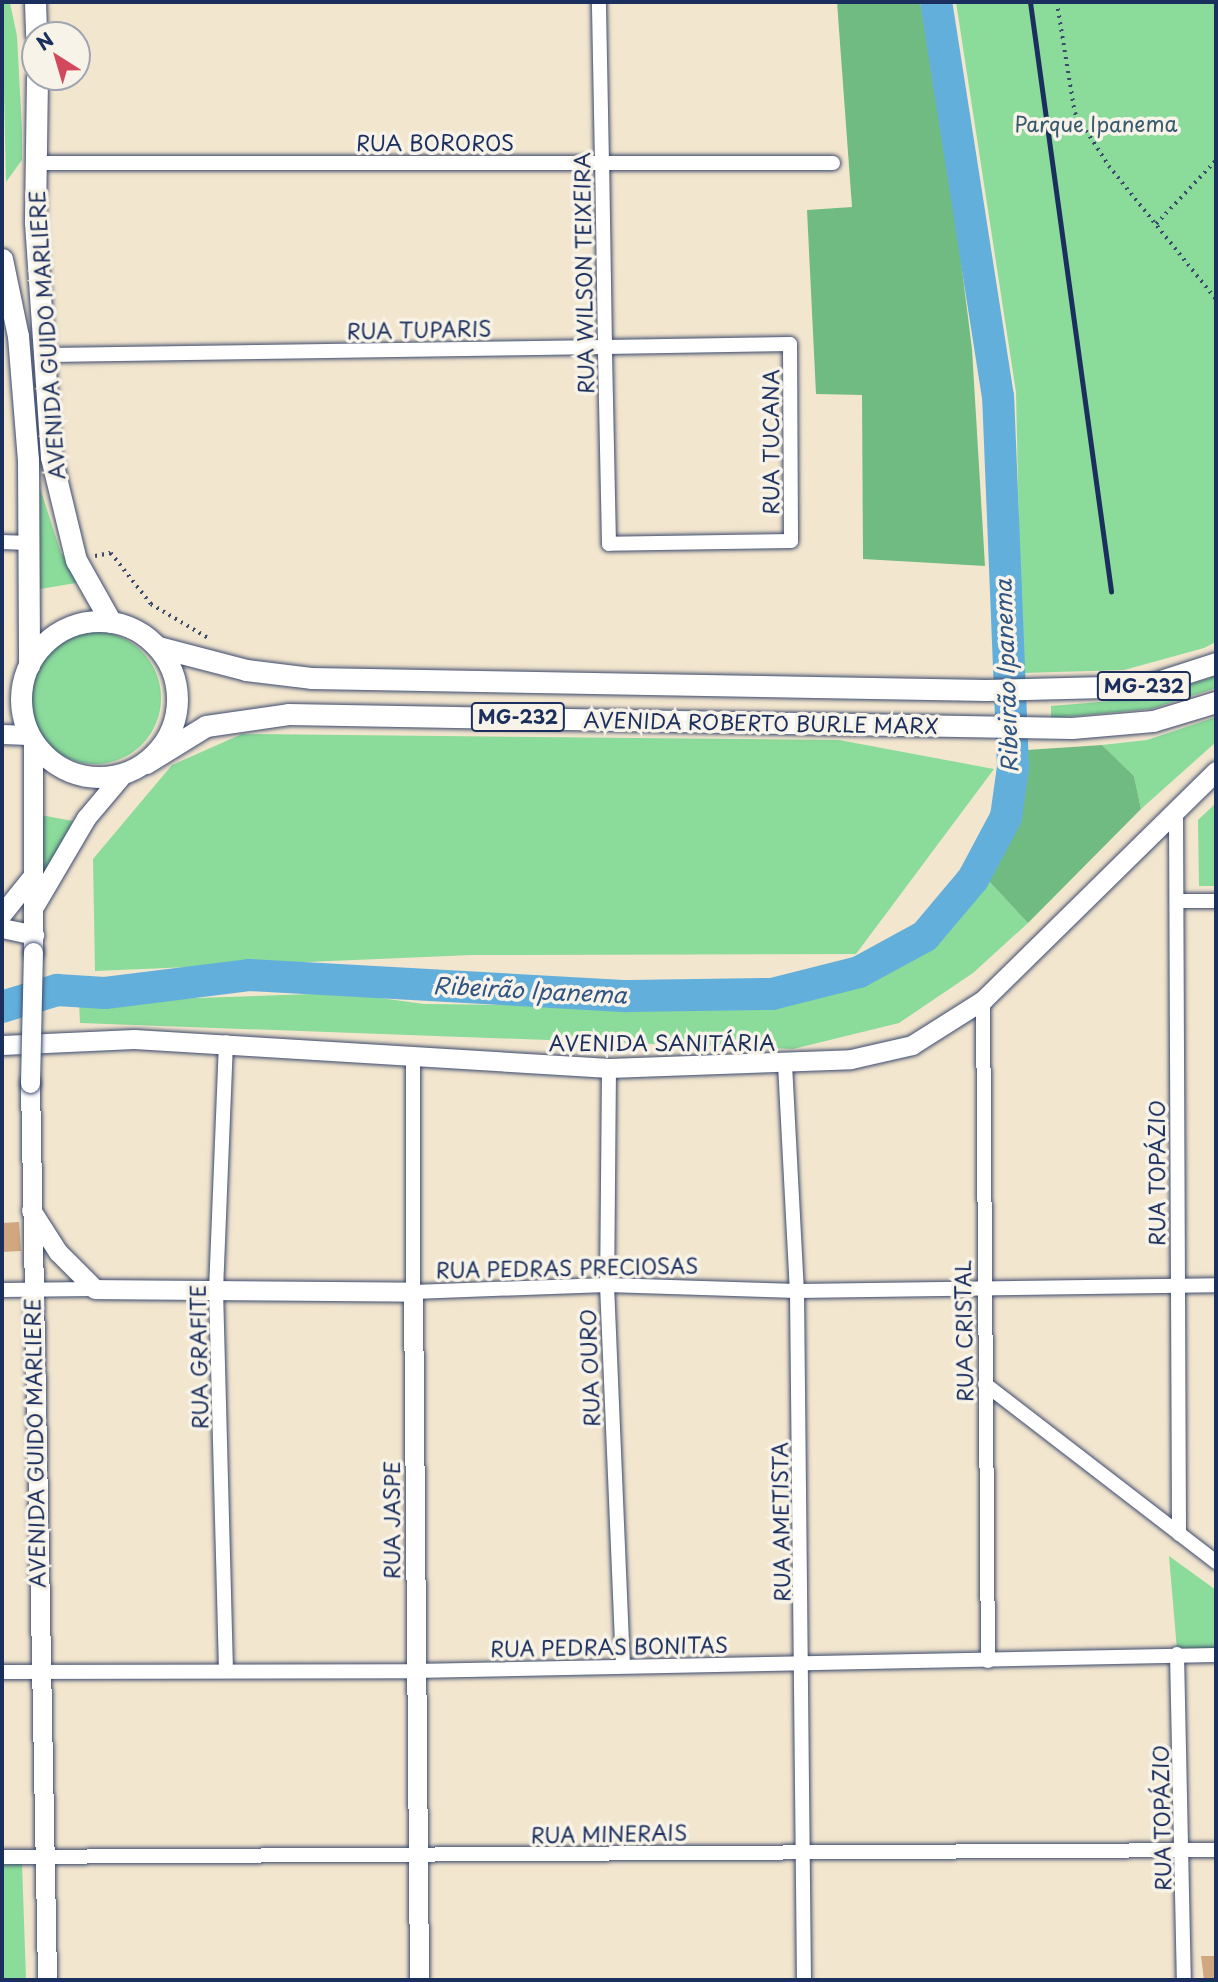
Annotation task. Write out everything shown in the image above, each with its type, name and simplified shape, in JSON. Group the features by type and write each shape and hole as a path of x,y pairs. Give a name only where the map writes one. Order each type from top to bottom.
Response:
{"main road":[{"path":"35,2 36,21"},
{"name":"AVENIDA GUIDO MARLIERE","path":"37,91 36,163 48,355 47,412 57,501 76,560 111,622"},
{"name":"AVENIDA GUIDO MARLIERE","path":"2,259 18,336 28,543 29,665"},
{"path":"2,734 31,738 21,700 29,665 63,630 111,622"},
{"name":"MG-232","path":"31,738 72,772 123,774 146,762 167,738 177,707 174,675 158,647 111,622"},
{"name":"AVENIDA ROBERTO BURLE MARX","path":"158,647 246,670 311,678 1069,691 1145,686 1216,663"},
{"name":"AVENIDA ROBERTO BURLE MARX","path":"146,762 206,726 288,714 902,722 1072,728 1153,721 1216,702"},
{"name":"AVENIDA GUIDO MARLIERE","path":"31,738 30,879 35,905 30,1083 31,1289 47,1980"},
{"name":"AVENIDA SANITÁRIA","path":"2,1045 91,1039 226,1042 413,1060 609,1068 785,1064 851,1059 912,1045 983,1000 1216,771"},
{"name":"AVENIDA GUIDO MARLIERE","path":"35,905 86,818 123,774"},
{"path":"2,914 30,879"},
{"path":"2,928 33,943"},
{"path":"31,1210 58,1252 95,1289"},
{"name":"RUA PEDRAS PRECIOSAS","path":"95,1289 413,1292"},
{"name":"RUA JASPE","path":"413,1292 414,1671 419,1980"}],"street":[{"name":"RUA WILSON TEIXEIRA","path":"599,2 609,544"},
{"name":"RUA BOROROS","path":"36,163 834,163"},
{"name":"RUA TUPARIS","path":"48,355 790,344"},
{"name":"RUA TUCANA","path":"609,544 791,541 790,344"},
{"path":"2,542 28,543"},
{"name":"RUA TOPÁZIO","path":"1176,813 1179,1534"},
{"path":"1178,901 1216,901"},
{"name":"RUA CRISTAL","path":"983,1000 988,1661"},
{"name":"RUA GRAFITE","path":"226,1042 216,1291 226,1671"},
{"name":"RUA JASPE","path":"413,1060 413,1292"},
{"name":"RUA AMETISTA","path":"785,1064 797,1292 804,1664 804,1980"},
{"name":"RUA OURO","path":"609,1068 607,1285 623,1666"},
{"name":"RUA PEDRAS PRECIOSAS","path":"413,1292 607,1285 797,1292 1216,1284"},
{"name":"RUA PEDRAS PRECIOSAS","path":"2,1290 95,1289"},
{"path":"985,1384 1216,1562"},
{"name":"RUA TOPÁZIO","path":"1177,1654 1184,1851 1184,1980"},
{"name":"RUA PEDRAS BONITAS","path":"2,1672 414,1671 1216,1655"},
{"name":"RUA MINERAIS","path":"2,1857 417,1857 804,1851 1216,1850"}],"path":[{"path":"1057,2 1075,113 1156,224 1216,299"},
{"path":"1156,224 1216,160"},
{"path":"76,560 111,554 151,604 215,642"}],"green space":[{"path":"2,2 10,3 17,36 22,130 22,160 6,182"},
{"path":"837,2 920,2 943,118 972,349 985,566 863,559 862,395 816,394 807,210 852,207"},
{"name":"Parque Ipanema","path":"956,2 1216,2 1216,642 1204,648 1124,670 1022,673 1016,392"},
{"path":"40,488 61,553 82,582 40,589"},
{"path":"95,632 120,637 142,651 156,673 161,698 156,723 142,745 120,759 95,764 70,759 48,745 34,723 29,698 34,673 48,651 70,637"},
{"path":"1216,676 1216,688 1151,709 1051,718 1051,706 1148,698"},
{"path":"1216,717 1216,742 1141,809 1134,776 1102,745 1147,740"},
{"path":"242,734 839,740 994,769 856,954 472,955 95,971 93,859 172,765"},
{"path":"1102,745 1134,776 1141,809 1028,923 986,878 1021,810 1027,750"},
{"path":"1216,803 1216,886 1199,886 1198,820"},
{"path":"35,814 73,821 36,889"},
{"path":"986,878 1028,923 973,973 899,1023 793,1049 80,1023 79,1002 343,993 424,1004 747,1008 859,981 909,960 940,938"},
{"path":"1169,1556 1216,1590 1216,1651 1177,1650"},
{"path":"22,1863 26,1980 2,1980 2,1865"}],"building":[{"path":"19,1222 21,1251 2,1252 2,1223"},
{"path":"1201,1956 1216,1956 1216,1980 1204,1980"}],"waterway":[{"name":"Ribeirão Ipanema","path":"2,1007 57,990 105,993 249,975 627,996 772,994 859,972 925,936 973,879 1006,817 1013,767 998,397 936,2"}],"railway":[{"path":"1030,2 1111,591"}]}
